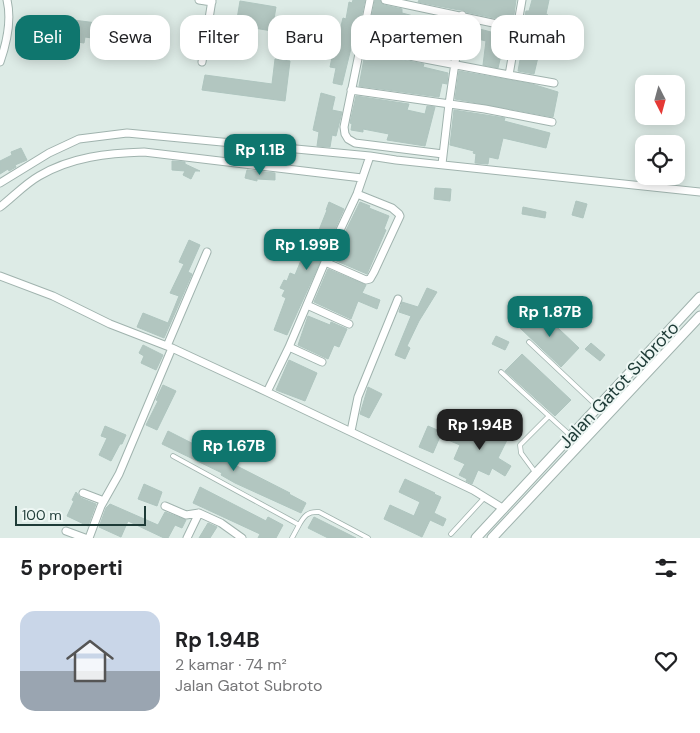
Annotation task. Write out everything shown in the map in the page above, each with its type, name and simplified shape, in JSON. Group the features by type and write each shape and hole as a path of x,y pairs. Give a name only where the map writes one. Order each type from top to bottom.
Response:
{"street":[{"path":"0,62 8,35 7,0"},
{"path":"199,0 212,1 202,62"},
{"path":"367,15 370,0"},
{"path":"385,0 462,15"},
{"path":"519,15 522,0"},
{"path":"358,60 344,128 345,134 351,142 443,154"},
{"path":"434,60 554,84"},
{"path":"442,164 455,60"},
{"path":"509,74 511,60"},
{"path":"351,90 485,109 552,122"},
{"path":"0,183 78,138 121,133 442,164 700,192"},
{"path":"0,207 39,176 64,164 98,155 120,153 144,152 363,177"},
{"path":"267,392 357,194 369,157"},
{"path":"325,262 366,280 370,279 374,272 399,214 392,208 357,194"},
{"path":"89,538 104,501 119,474 207,252"},
{"path":"0,276 53,296 110,324 169,347 267,392 351,431 484,497 504,509"},
{"name":"Jalan Gatot Subroto","path":"476,538 700,297"},
{"path":"351,431 358,397 398,299"},
{"path":"307,305 349,324"},
{"name":"Jalan Gatot Subroto","path":"492,538 700,316"},
{"path":"289,347 322,362"},
{"path":"83,493 104,501"},
{"path":"165,506 186,515 199,513 221,523 242,538"},
{"path":"188,538 199,513"},
{"path":"66,531 85,538"}],"lane":[{"path":"529,342 598,407"},
{"path":"501,372 572,436"},
{"path":"536,474 521,453 520,445 549,416"},
{"path":"173,456 298,525"},
{"path":"451,534 484,497"},
{"path":"292,538 304,516 312,511 319,512 358,536 368,538"}],"building":[{"path":"353,0 365,0 362,15 351,15 351,48 342,85 333,83 336,68 330,67 331,60 341,60 341,26 343,18 346,19 349,2 352,3"},
{"path":"375,0 380,0 384,5 402,9 402,13 410,15 372,15"},
{"path":"419,0 516,0 514,15 491,15 491,17 418,2"},
{"path":"532,0 549,0 546,14 548,15 525,15 526,11 529,11"},
{"path":"240,1 276,7 275,15 268,15 268,30 258,29 258,15 238,15"},
{"path":"80,21 90,22 90,38 85,37 84,43 80,42"},
{"path":"481,29 491,32 491,60 500,60 498,68 483,65 486,41 481,40"},
{"path":"275,60 290,61 285,101 202,90 205,75 272,84"},
{"path":"364,60 403,60 424,64 423,67 448,73 447,84 442,83 439,97 359,86"},
{"path":"520,60 537,60 534,74 518,71"},
{"path":"459,71 532,84 558,92 553,117 455,99"},
{"path":"321,93 335,97 332,110 342,112 336,136 332,135 330,147 317,146 319,132 313,130"},
{"path":"356,96 409,104 407,110 425,114 427,106 435,107 425,146 387,140 389,134 363,129 363,132 351,130 352,124 350,123"},
{"path":"454,110 505,118 504,121 550,133 546,148 503,138 498,159 489,157 488,164 475,163 476,154 473,153 474,151 450,145"},
{"path":"21,148 27,160 0,174 0,161 12,155 11,152"},
{"path":"172,161 185,162 185,164 200,171 195,171 191,179 183,175 185,171 172,170"},
{"path":"247,170 275,173 275,180 257,179 257,181 245,178"},
{"path":"435,188 451,189 450,201 434,199"},
{"path":"576,201 587,204 583,218 572,215"},
{"path":"329,202 344,209 287,335 274,330 286,298 282,296 285,290 280,288 284,280 287,281 290,273 295,275 304,253 309,255"},
{"path":"360,202 389,216 384,229 386,230 367,274 332,259"},
{"path":"523,207 546,212 545,218 522,214"},
{"path":"189,240 200,245 188,272 192,274 164,338 137,327 143,313 168,323 179,296 170,293 184,264 179,262"},
{"path":"328,269 366,285 362,293 380,300 377,309 358,301 351,319 314,302"},
{"path":"427,288 437,292 419,321 407,346 410,348 405,359 395,355 411,316 399,312 402,302 418,307"},
{"path":"538,309 579,348 561,367 520,328"},
{"path":"308,316 330,325 331,322 347,329 339,347 334,345 328,359 298,345"},
{"path":"496,336 509,342 505,350 492,344"},
{"path":"591,343 605,355 600,361 585,349"},
{"path":"143,345 163,355 156,370 141,363 144,356 139,353"},
{"path":"522,354 571,400 555,416 505,371"},
{"path":"289,360 317,373 305,401 276,390"},
{"path":"163,385 176,391 157,430 146,425 158,401 156,400"},
{"path":"368,387 382,394 369,418 360,414"},
{"path":"483,422 510,434 498,458 511,466 505,476 492,468 489,475 478,470 472,484 459,475 465,464 454,459 460,445 448,440 455,425 475,434 477,430 479,431"},
{"path":"105,426 126,435 111,461 99,455 107,438 101,436"},
{"path":"428,426 442,432 433,453 419,447"},
{"path":"168,431 290,493 306,503 301,513 235,483 221,475 222,473 162,444"},
{"path":"405,479 441,497 434,513 446,519 443,526 430,520 422,537 384,519 390,505 414,516 420,502 399,492"},
{"path":"144,484 162,492 157,506 138,499"},
{"path":"200,487 266,521 268,517 283,525 276,538 258,538 260,534 193,503"},
{"path":"76,492 81,498 96,504 88,526 67,516"},
{"path":"110,504 158,525 165,512 186,520 182,528 175,525 168,538 164,538 128,521 121,537 99,527 106,508"},
{"path":"314,517 356,538 328,538 308,528"},
{"path":"208,523 217,527 210,538 199,538"}]}
